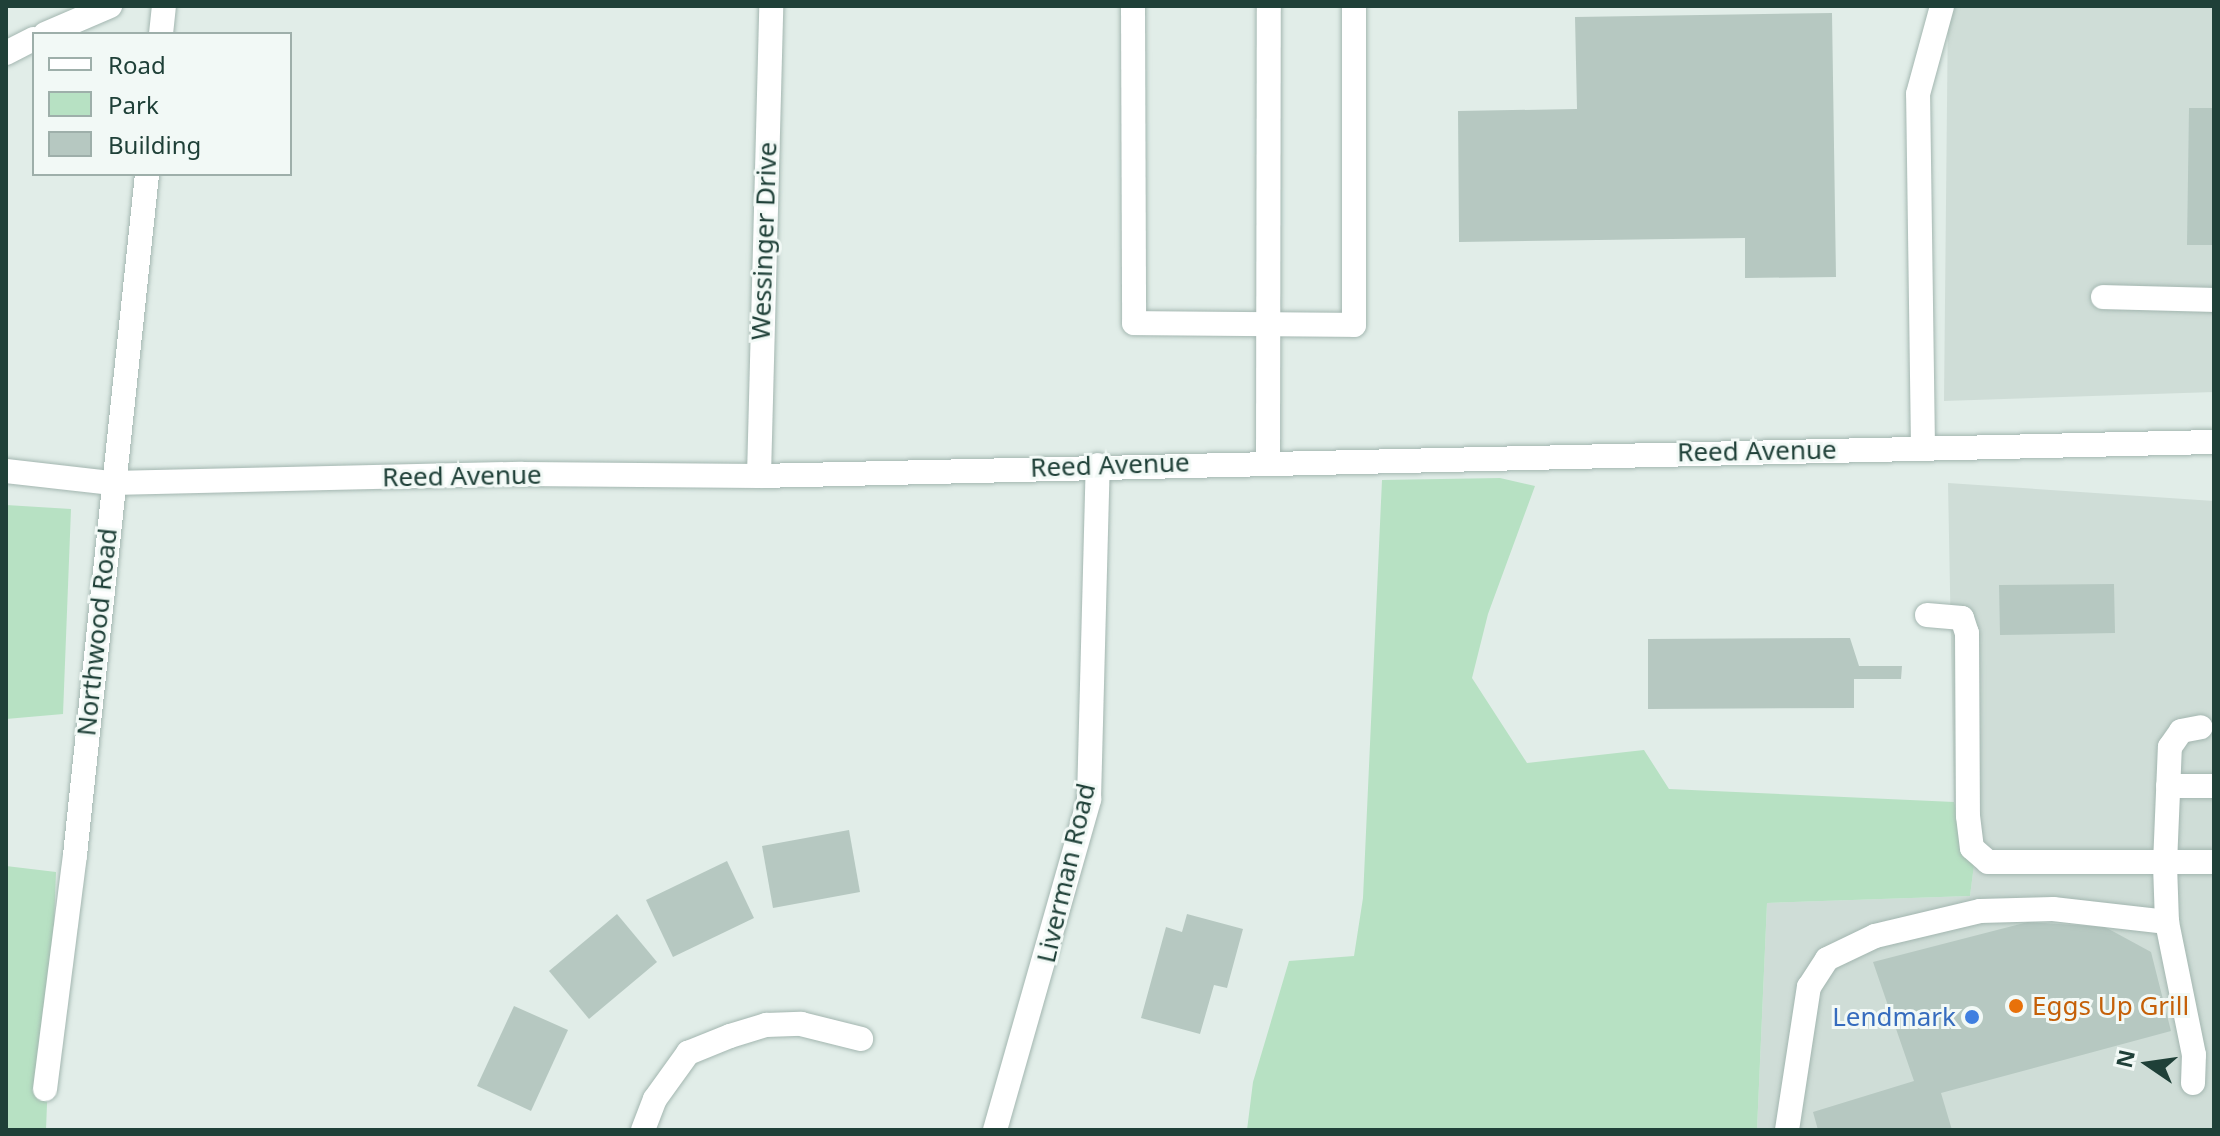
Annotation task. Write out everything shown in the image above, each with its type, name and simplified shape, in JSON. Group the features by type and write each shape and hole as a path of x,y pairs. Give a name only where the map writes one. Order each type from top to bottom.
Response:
{"street":[{"path":"50,32 110,6"},
{"path":"161,32 164,6"},
{"name":"Wessinger Drive","path":"759,476 771,6"},
{"path":"1133,6 1134,323 1266,325 1354,325 1354,6"},
{"path":"1268,461 1269,6"},
{"path":"1923,447 1918,94 1942,6"},
{"path":"6,53 32,40"},
{"name":"Northwood Road","path":"45,1089 75,855 147,176"},
{"path":"2103,297 2214,300"},
{"name":"Reed Avenue","path":"6,471 112,483 522,474 759,476 1268,461 2214,442"},
{"name":"Liverman Road","path":"995,1130 1089,799 1098,465"},
{"path":"1927,615 1962,618 1967,633 1972,848 1988,862 2214,862"},
{"path":"2193,1083 2204,1051 2167,922 2165,864 2170,747 2181,731 2201,727"},
{"path":"2168,786 2214,786"},
{"path":"1787,1130 1809,987 1827,959 1875,936 1980,911 2053,909 2167,922"},
{"path":"643,1130 655,1099 688,1053 766,1025 801,1024 861,1039"}],"shaded area":[{"path":"1948,6 2214,6 2214,392 1944,401"},
{"path":"1948,483 2214,501 2214,1130 1757,1130 1767,903 1970,896 1974,864 1954,802"}],"green space":[{"path":"1500,478 1535,486 1488,614 1472,678 1527,763 1644,750 1669,789 1954,802 1974,865 1970,896 1767,903 1757,1130 1247,1130 1253,1082 1289,961 1354,956 1363,898 1382,480"},
{"path":"6,505 71,509 63,714 6,719"},
{"path":"6,866 56,872 46,1130 6,1130"}],"building":[{"path":"1832,13 1836,277 1745,278 1745,238 1459,242 1458,111 1577,109 1575,17"},
{"path":"2189,108 2214,108 2214,245 2187,245"},
{"path":"2114,584 2115,633 2000,635 1999,585"},
{"path":"1850,638 1859,666 1902,666 1901,679 1854,679 1854,708 1648,709 1648,639"},
{"path":"849,830 860,892 773,908 762,846"},
{"path":"727,861 754,918 673,957 646,900"},
{"path":"617,914 657,962 589,1019 549,971"},
{"path":"1187,914 1243,929 1227,988 1214,985 1200,1034 1141,1018 1166,927 1182,932"},
{"path":"2028,922 2105,927 2151,952 2171,1031 1941,1093 1952,1130 1818,1130 1813,1112 1914,1081 1873,962"},
{"path":"514,1006 568,1030 531,1111 477,1086"}],"place":[{"name":"Eggs Up Grill","path":"2016,1006"},
{"name":"Lendmark","path":"1972,1017"}]}
